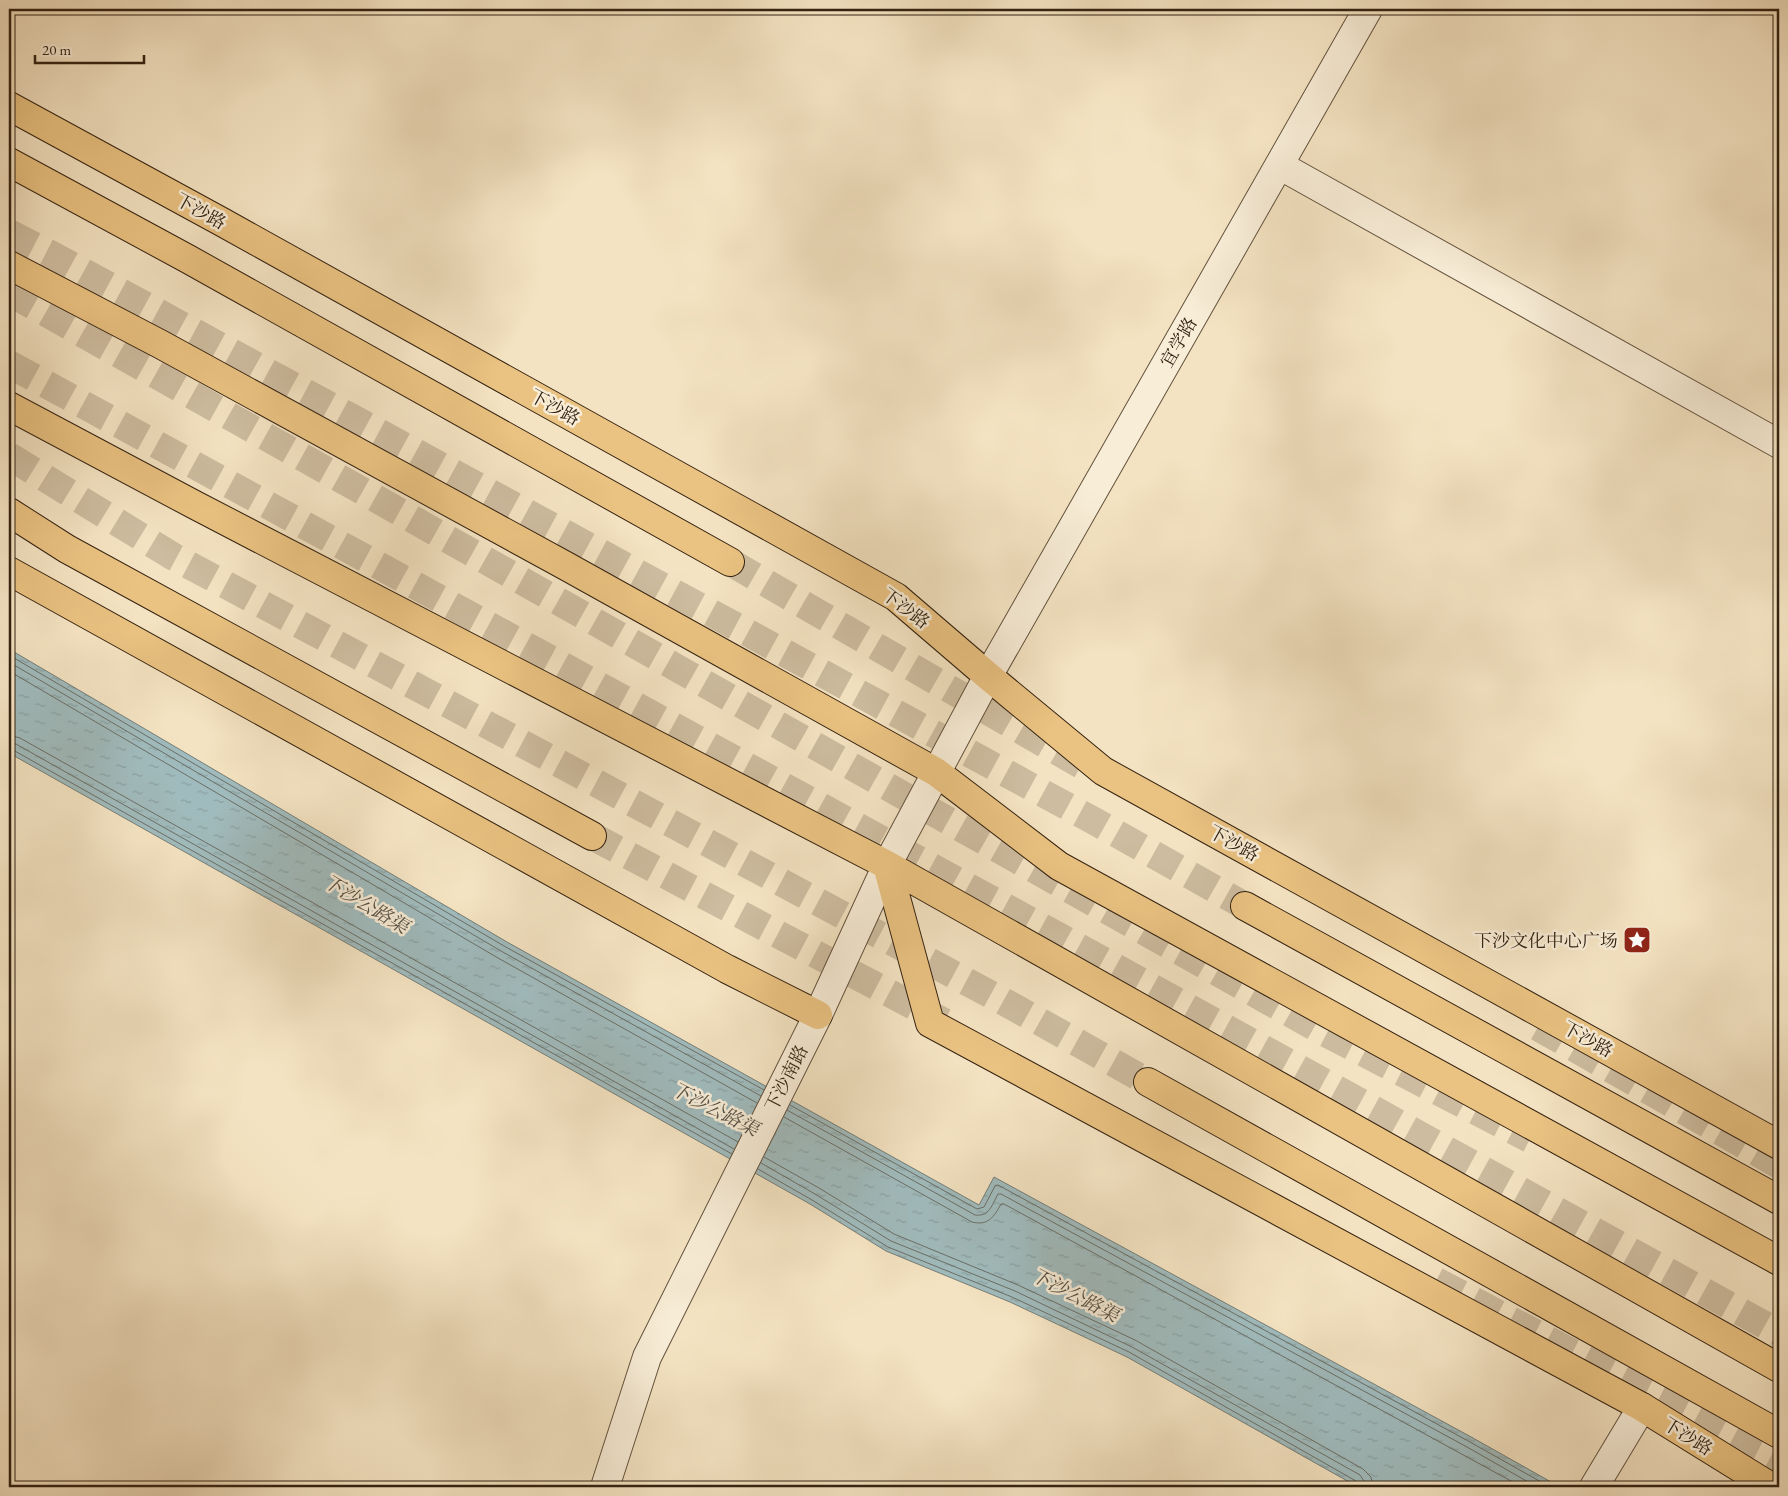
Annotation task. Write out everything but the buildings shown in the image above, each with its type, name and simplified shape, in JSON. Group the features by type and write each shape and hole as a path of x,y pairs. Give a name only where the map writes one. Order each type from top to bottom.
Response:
{"main road":[{"name":"下沙路","path":"9,106 896,597 988,676 1103,770 1779,1145"},
{"path":"9,162 197,264 730,562"},
{"path":"9,266 160,344 575,571 936,772 1059,866 1779,1261"},
{"path":"9,406 195,505 888,865 1779,1368"},
{"path":"9,512 67,549 592,836"},
{"path":"9,571 718,964 818,1014"},
{"name":"下沙路","path":"888,865 930,1023 1642,1408 1771,1487"},
{"path":"1245,906 1779,1200"},
{"path":"1148,1082 1779,1434"}],"street":[{"name":"宜学路","path":"988,676 1368,9"},
{"path":"1279,165 1779,444"},
{"name":"下沙南路","path":"605,1487 647,1357 818,1014 888,865 988,676"},
{"path":"1594,1487 1642,1408"}],"water":[{"name":"下沙公路渠","path":"9,649 507,942 979,1205 994,1177 1560,1487 1358,1487 1127,1357 1010,1302 886,1251 810,1204 9,753"}],"tunnel":[{"path":"9,233 1096,822 1245,906"},
{"path":"9,292 1320,1030 1530,1139"},
{"path":"9,364 1093,955 1779,1333"},
{"path":"9,456 174,557 1001,1000 1148,1082"},
{"path":"730,562 1090,770"},
{"path":"592,836 944,1022"},
{"path":"1538,1027 1779,1165"},
{"path":"1436,1281 1779,1461"}],"place":[{"name":"下沙文化中心广场","path":"1637,940"}]}
